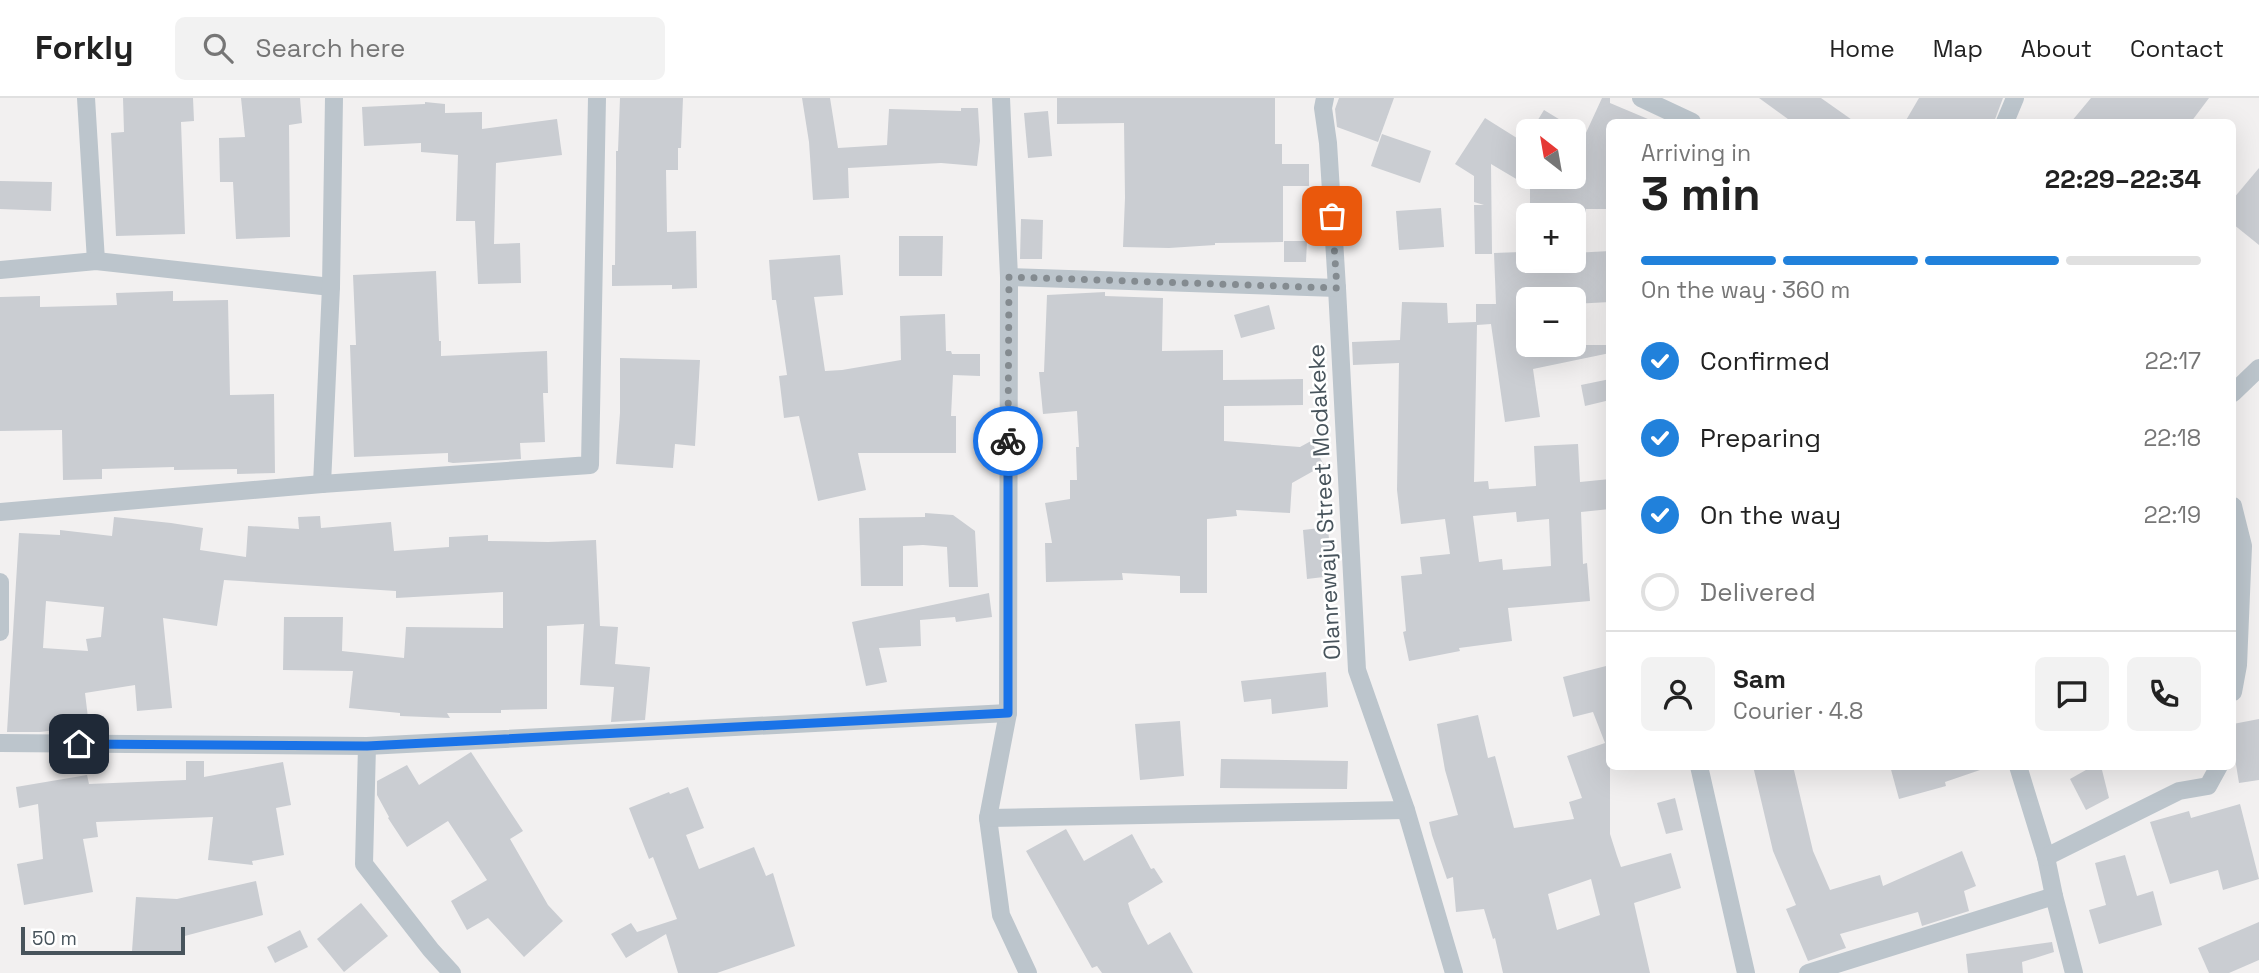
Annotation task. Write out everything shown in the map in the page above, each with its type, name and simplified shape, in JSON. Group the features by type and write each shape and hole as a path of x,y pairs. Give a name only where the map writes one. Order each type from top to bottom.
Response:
{"street":[{"path":"86,98 96,261"},
{"path":"322,484 331,287 334,98"},
{"path":"0,512 322,484 590,465 597,98"},
{"path":"1001,98 1009,277 1008,713 988,818 1001,915 1028,973"},
{"name":"Olanrewaju Street Modakeke","path":"1325,98 1323,107 1328,143 1337,288 1357,670 1406,810 1454,973"},
{"path":"1641,98 1686,119"},
{"path":"2007,119 2015,98"},
{"path":"0,270 96,261 331,287"},
{"path":"1009,277 1337,288"},
{"path":"2236,390 2259,368"},
{"path":"2236,518 2243,546 2236,675"},
{"path":"0,582 0,632"},
{"path":"0,743 367,746 1008,713"},
{"path":"367,746 364,864 452,973"},
{"path":"1700,770 1746,973"},
{"path":"2019,770 2046,857 2074,973"},
{"path":"2046,857 2179,792 2208,786 2217,770"},
{"path":"988,818 1406,810"},
{"path":"1808,973 2054,896"}],"building":[{"path":"123,98 193,98 194,121 181,122 185,234 116,236 111,133 124,132"},
{"path":"241,98 300,98 302,123 289,125 290,237 236,239 233,182 220,182 219,138 245,137"},
{"path":"620,98 683,98 678,170 666,170 667,232 696,231 697,288 672,289 672,285 612,286 612,265 615,265 616,151"},
{"path":"802,98 830,98 838,148 887,145 889,109 961,111 961,108 978,108 980,141 977,166 941,163 848,168 849,198 813,200 809,142"},
{"path":"1057,98 1275,98 1275,144 1282,144 1282,164 1309,164 1309,186 1283,186 1283,242 1215,243 1169,248 1123,247 1124,123 1057,124"},
{"path":"1339,98 1394,98 1378,142 1337,127 1335,109"},
{"path":"1602,98 1610,98 1610,103 1648,119 1606,119 1606,209 1586,209 1586,203 1530,203 1530,189 1586,189 1586,133"},
{"path":"1759,98 1821,98 1851,119 1788,119"},
{"path":"1919,98 2003,98 1995,119 1907,119"},
{"path":"2091,98 2209,98 2193,119 2074,119"},
{"path":"425,102 445,104 445,113 482,112 482,129 557,119 562,155 496,163 494,244 520,243 521,283 478,284 475,221 456,221 458,155 421,152 421,143 364,146 362,107"},
{"path":"1544,110 1559,119 1538,119"},
{"path":"1048,111 1052,156 1028,158 1024,113"},
{"path":"1485,118 1516,137 1516,179 1491,164 1492,254 1475,254 1474,205 1484,205 1474,202 1474,176 1455,164"},
{"path":"1382,134 1431,151 1420,183 1371,166"},
{"path":"2259,168 2259,245 2236,226 2236,195"},
{"path":"0,181 52,182 51,211 0,209"},
{"path":"1441,208 1444,247 1399,250 1396,211"},
{"path":"1021,219 1043,220 1042,259 1020,259"},
{"path":"899,236 943,236 942,276 899,276"},
{"path":"1284,241 1307,241 1306,262 1284,262"},
{"path":"1606,251 1606,302 1586,303 1586,287 1516,287 1516,357 1586,357 1586,345 1606,345 1606,354 1533,369 1540,417 1505,422 1491,324 1477,325 1474,482 1488,481 1489,489 1536,486 1534,446 1578,444 1580,482 1606,479 1606,509 1581,512 1583,564 1587,563 1590,601 1508,608 1512,641 1459,648 1460,651 1409,661 1403,632 1406,631 1401,576 1422,574 1420,557 1450,554 1445,519 1401,524 1397,490 1399,363 1353,365 1352,342 1400,340 1402,302 1447,303 1448,323 1476,322 1476,304 1496,304 1494,253 1516,252 1516,273 1586,273 1586,252","holes":["1516,512 1517,522 1549,519 1551,566 1503,570 1502,559 1479,562 1473,516"]},
{"path":"840,255 843,295 814,297 825,371 901,360 900,316 945,314 946,351 951,351 952,354 980,354 980,376 953,375 951,416 956,416 956,453 858,453 866,490 818,501 799,416 784,418 779,376 787,375 776,300 772,300 769,260"},
{"path":"436,271 441,356 547,351 548,393 543,393 545,442 520,443 521,459 453,463 448,462 448,453 354,457 350,345 356,345 353,275"},
{"path":"173,291 173,301 228,300 230,395 274,394 275,473 237,474 237,469 174,470 174,467 102,469 102,479 63,480 62,430 0,431 0,297 40,296 40,307 117,305 116,293"},
{"path":"1105,292 1105,296 1163,298 1162,351 1223,350 1223,380 1303,379 1303,405 1224,406 1224,441 1300,447 1311,441 1324,465 1292,483 1290,513 1236,510 1237,516 1207,519 1207,593 1180,593 1180,576 1122,573 1123,580 1046,582 1045,543 1052,543 1045,503 1070,499 1070,480 1077,480 1076,447 1079,447 1077,411 1043,414 1039,372 1044,372 1047,295"},
{"path":"1269,305 1275,329 1241,338 1234,315"},
{"path":"620,358 700,360 695,446 675,444 673,468 616,464"},
{"path":"1606,380 1606,401 1585,406 1581,385"},
{"path":"925,513 953,515 975,531 978,587 949,587 947,547 923,545 903,546 903,586 861,586 859,518 925,517"},
{"path":"320,516 321,528 391,522 394,551 449,547 449,537 488,535 488,541 596,540 600,626 618,627 615,664 650,667 645,720 611,722 614,687 580,685 584,624 547,626 547,709 501,710 501,713 447,713 450,718 400,716 400,713 349,708 353,671 283,670 284,617 343,617 342,651 404,658 406,627 503,628 503,592 396,598 396,591 224,580 217,626 163,618 172,708 137,711 135,685 85,693 89,726 40,732 7,732 19,533 60,535 60,530 112,536 114,517 171,523 203,528 200,550 246,557 248,526 299,529 298,517","holes":["46,601 104,607 101,637 86,639 88,651 43,648"]},
{"path":"1328,527 1332,576 1307,579 1303,530"},
{"path":"989,593 992,617 956,622 955,617 920,620 921,646 879,648 887,682 866,686 852,622"},
{"path":"1606,666 1606,770 1610,770 1610,834 1621,867 1671,853 1681,888 1634,903 1650,973 1503,973 1495,938 1493,939 1484,909 1456,912 1453,877 1447,879 1432,835 1429,822 1458,815 1445,770 1437,724 1478,715 1488,758 1495,756 1514,828 1574,819 1569,802 1582,798 1567,756 1605,743 1593,712 1573,717 1563,677","holes":["1591,879 1600,915 1557,930 1548,894"]},
{"path":"1326,672 1328,707 1272,714 1271,699 1244,702 1241,681"},
{"path":"2259,719 2259,780 2239,783 2236,723"},
{"path":"1180,721 1184,776 1140,780 1135,724"},
{"path":"471,752 523,831 510,839 548,905 563,921 524,957 488,918 467,930 451,901 487,880 448,821 407,847 377,795 377,781 407,765 419,785"},
{"path":"1221,759 1348,761 1347,789 1220,788"},
{"path":"186,761 204,761 204,777 283,762 291,805 276,808 284,855 252,861 253,865 208,860 213,817 96,822 98,837 83,839 93,892 24,905 17,864 43,859 38,804 19,808 16,787 87,775 89,784 186,780"},
{"path":"1754,770 1794,770 1813,851 1830,890 1880,875 1883,886 1962,851 1976,886 1964,891 1969,911 1922,926 1918,912 1840,934 1846,948 1808,961 1786,909 1796,905 1773,851"},
{"path":"1891,770 1980,770 1945,782 1946,786 1899,799"},
{"path":"2086,770 2102,770 2109,798 2086,810 2070,779"},
{"path":"688,787 704,828 686,835 699,869 754,847 766,876 773,873 795,946 717,973 678,973 666,934 626,958 611,934 631,923 637,932 677,919 653,857 649,859 629,808"},
{"path":"1675,798 1683,830 1666,834 1657,803"},
{"path":"2240,804 2259,879 2223,890 2218,870 2170,884 2150,822 2189,811 2191,818"},
{"path":"1066,829 1084,861 1132,834 1151,869 1154,868 1163,882 1128,903 1131,913 1148,945 1170,932 1193,973 1102,973 1097,966 1092,968 1026,851"},
{"path":"2125,855 2137,896 2153,891 2162,925 2099,944 2089,910 2106,905 2095,863"},
{"path":"256,881 263,915 181,937 181,954 132,951 136,897 177,899"},
{"path":"361,903 388,936 344,972 317,939"},
{"path":"2259,922 2259,960 2229,973 2209,973 2198,948"},
{"path":"300,930 308,947 275,963 267,947"},
{"path":"2052,942 2054,952 2022,962 2023,973 1968,973 1966,954"}],"way so far":[{"path":"1008,441 1009,277 1337,288 1332,216"}],"route":[{"path":"79,744 367,746 1008,713 1008,441"}]}
